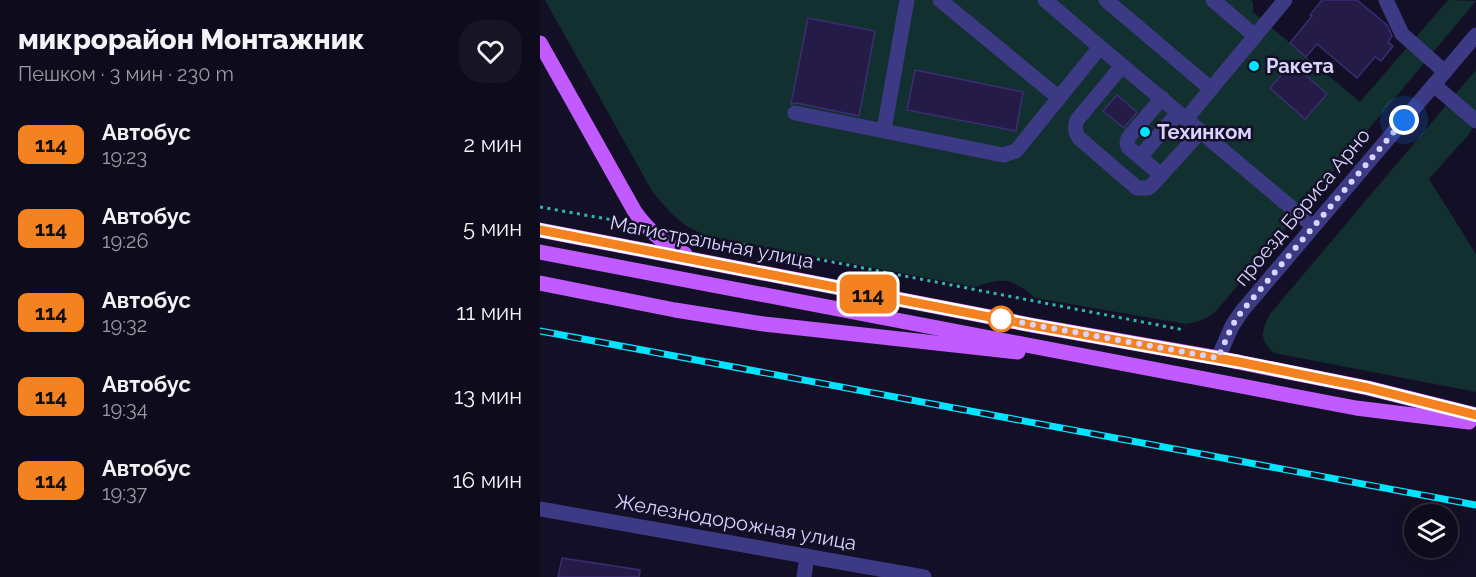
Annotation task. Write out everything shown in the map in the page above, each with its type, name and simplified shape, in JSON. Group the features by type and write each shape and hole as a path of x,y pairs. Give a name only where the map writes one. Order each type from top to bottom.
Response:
{"main road":[{"path":"540,43 635,212 646,226 670,246 705,262"},
{"name":"Магистральная улица","path":"540,230 1031,325 1218,358 1368,388 1476,415"},
{"path":"540,252 1356,408 1476,423"},
{"path":"540,283 675,310 829,332 1123,363"}],"street":[{"path":"884,130 907,0"},
{"path":"940,0 1059,98"},
{"path":"1046,0 1313,226"},
{"path":"1106,0 1211,89"},
{"path":"1213,0 1256,36"},
{"path":"1140,157 1211,89 1285,0"},
{"path":"1386,0 1402,34 1445,72"},
{"name":"проезд Бориса Арно","path":"1218,358 1232,326 1242,311 1476,35"},
{"path":"795,112 1003,155 1010,154 1016,151 1100,47"},
{"path":"1122,66 1077,120 1076,134 1137,188 1148,189 1201,131"},
{"path":"1434,85 1476,121"},
{"path":"1161,175 1128,147 1128,138 1162,98"},
{"name":"Железнодорожная улица","path":"540,509 924,577"},
{"path":"804,577 807,556"}],"path":[{"path":"540,207 1184,330"}],"green space":[{"path":"545,0 1251,0 1253,12 1360,102 1448,0 1476,1 1218,309 1204,319 1186,324 1035,298 1020,286 1007,281 975,287 711,237 692,229 672,214 652,191"},
{"path":"1476,70 1476,118 1470,133 1429,179 1476,254 1476,392 1274,353 1266,344 1263,335 1270,314"}],"building":[{"path":"1322,0 1357,0 1387,25 1392,36 1388,42 1393,46 1381,61 1375,57 1357,78 1317,44 1306,57 1290,43"},
{"path":"808,18 875,31 859,116 797,103 791,104"},
{"path":"1292,63 1327,94 1305,119 1270,88"},
{"path":"915,70 1023,92 1016,131 907,110"},
{"path":"1117,95 1137,112 1124,128 1103,111"},
{"path":"562,558 640,570 639,577 558,577"}],"railway":[{"path":"540,331 1476,505"}],"bus line":[{"name":"114","path":"540,230 1031,325 1239,362 1368,388 1476,415"}],"place":[{"name":"Ракета","path":"1254,66"},
{"name":"Техинком","path":"1145,132"}],"route":[{"path":"1001,319 1218,358 1232,326 1242,311 1404,120"}]}
